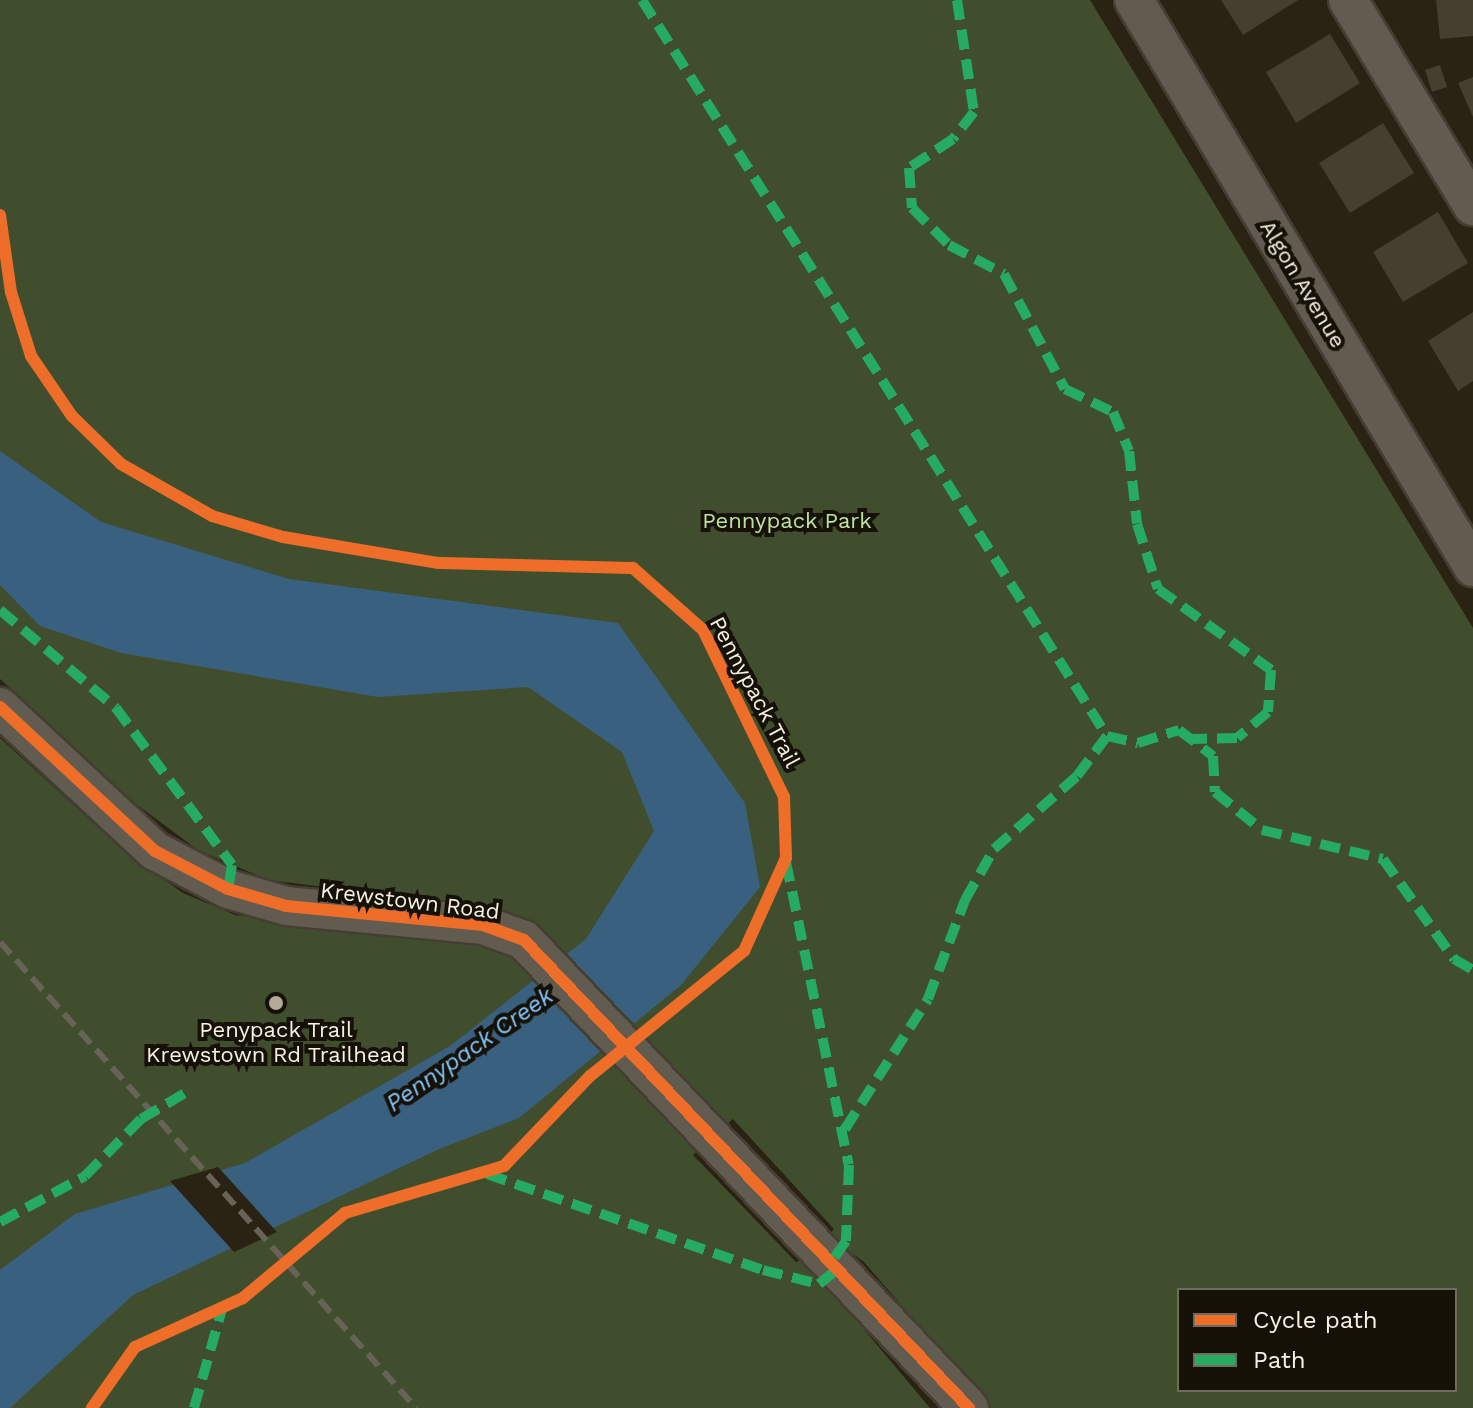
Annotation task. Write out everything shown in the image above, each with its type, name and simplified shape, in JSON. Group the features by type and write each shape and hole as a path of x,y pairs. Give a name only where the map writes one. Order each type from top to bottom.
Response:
{"street":[{"name":"Algon Avenue","path":"1134,0 1473,567"},
{"path":"1348,0 1473,206"},
{"name":"Krewstown Road","path":"0,707 155,851 207,879 286,906 468,923 506,931 541,952 750,1180 969,1408"}],"green space":[{"name":"Pennypack Park","path":"0,0 1090,0 1473,628 1473,1408 991,1408 863,1261 827,1237 834,1229 733,1119 693,1155 796,1262 804,1258 930,1408 0,1408 0,738 125,852 183,893 235,915 418,937 429,900 268,880 198,850 136,804 0,679"}],"water":[{"name":"Pennypack Creek","path":"0,451 101,522 289,579 618,623 745,803 760,887 681,985 519,1118 439,1149 133,1295 10,1408 0,1408 0,1270 75,1214 245,1163 450,1046 586,939 654,831 622,752 528,687 378,697 121,653 40,626 0,585"}],"pier":[{"path":"218,1167 277,1232 234,1252 170,1181"}],"building":[{"path":"1221,0 1298,0 1243,35"},
{"path":"1436,0 1473,0 1473,36 1440,39"},
{"path":"1330,34 1360,83 1296,123 1266,72"},
{"path":"1440,65 1447,87 1432,92 1425,70"},
{"path":"1473,77 1473,117 1458,83"},
{"path":"1383,123 1414,173 1350,213 1319,163"},
{"path":"1438,212 1468,263 1403,302 1373,252"},
{"path":"1473,312 1473,381 1458,391 1428,341"}],"railway":[{"path":"0,942 416,1408"}],"marked path":[{"path":"642,0 1107,736 1138,743 1179,730 1213,756 1215,792 1262,830 1383,859 1454,959 1473,970"},
{"path":"957,0 974,112 953,139 909,168 912,208 949,245 1004,274 1065,389 1113,412 1129,451 1137,524 1158,589 1271,670 1268,712 1237,738 1192,739"},
{"path":"0,610 116,708 232,865 228,889"},
{"path":"845,1129 928,999 965,900 994,849 1077,776 1107,736"},
{"path":"786,862 849,1165 846,1241 829,1265"},
{"path":"0,1222 85,1176 141,1119 192,1089"},
{"path":"487,1174 763,1270 819,1284 835,1271"},
{"path":"194,1408 222,1309"}],"cycle path":[{"name":"Pennypack Trail","path":"0,215 11,292 31,356 72,416 121,464 212,516 283,537 439,563 633,568 703,630 784,797 786,858 744,951 590,1076 504,1166 345,1213 243,1298 135,1347 92,1408"},
{"path":"0,707 155,851 228,889 286,906 483,925 524,940 969,1408"}],"place":[{"name":"Penypack Trail Krewstown Rd Trailhead","path":"276,1003"}]}
